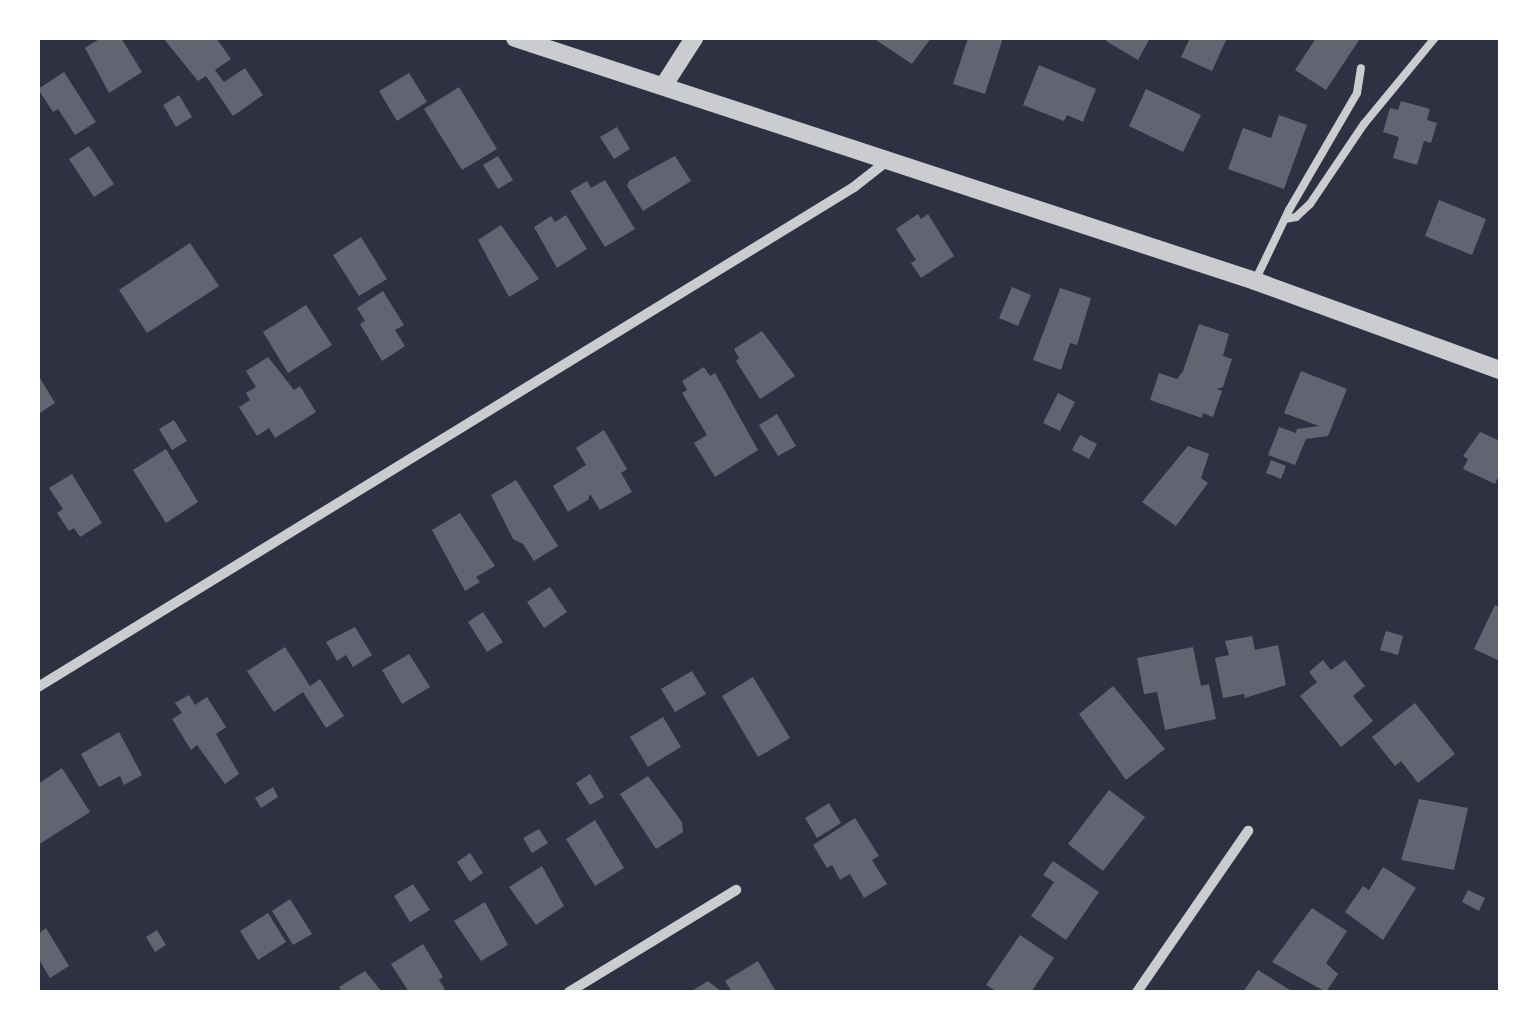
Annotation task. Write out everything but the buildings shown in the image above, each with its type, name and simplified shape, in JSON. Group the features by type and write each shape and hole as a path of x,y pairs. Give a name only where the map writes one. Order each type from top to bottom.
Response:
{"street":[{"path":"515,38 1256,281 1500,370"},
{"path":"664,86 694,38"},
{"path":"38,688 854,187 886,161"},
{"path":"1137,992 1248,831"},
{"path":"568,992 736,890"}],"lane":[{"path":"1284,219 1296,217 1310,204 1374,111 1435,38"},
{"path":"1256,281 1284,219 1357,93 1362,68"}]}
